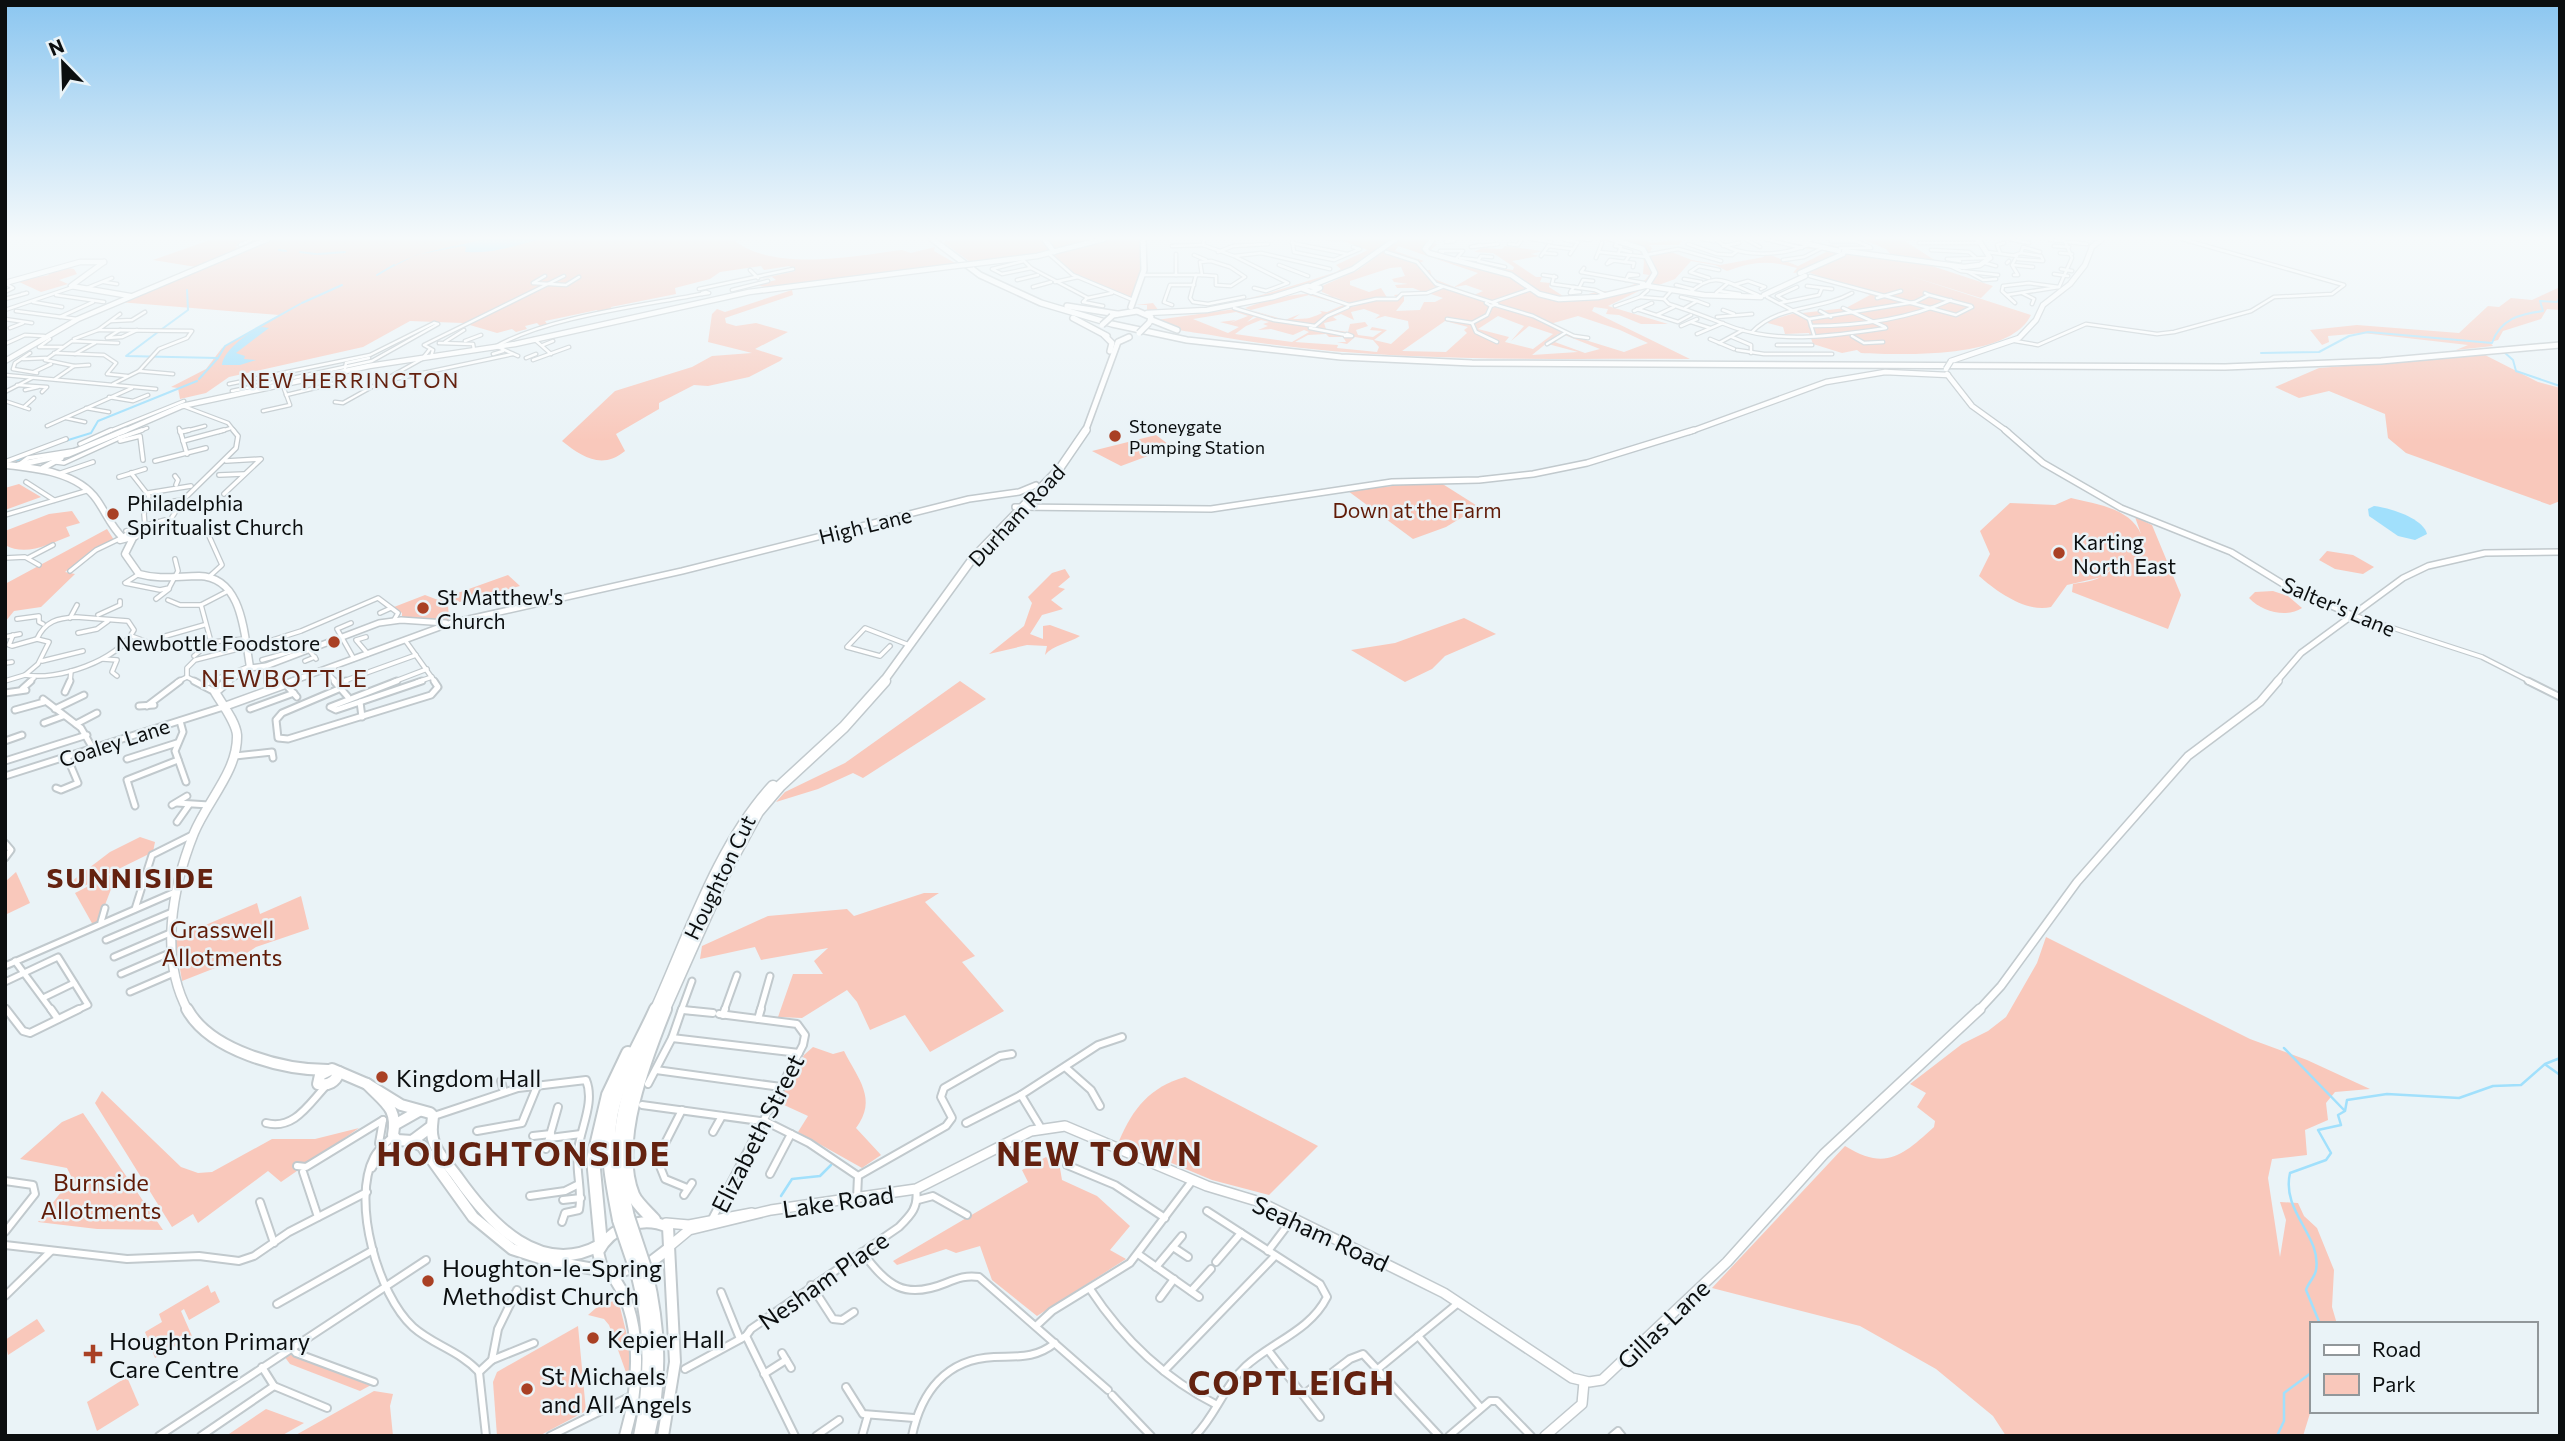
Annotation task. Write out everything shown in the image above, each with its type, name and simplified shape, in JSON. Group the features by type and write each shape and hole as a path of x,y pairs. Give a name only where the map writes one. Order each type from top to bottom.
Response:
{"highway":[{"path":"1044,306 1101,334 1366,357 1473,361 2137,365 2311,362 2560,344"},
{"path":"1058,306 1102,321 1267,349"},
{"path":"1073,306 1117,314"},
{"path":"1101,334 1102,325 1132,306"},
{"path":"1132,306 1159,326 1267,349"},
{"name":"Durham Road","path":"1039,486 1080,441 1117,345 1150,319"},
{"name":"Durham Road","path":"855,717 972,559 1016,510 1030,501 1082,429 1112,346 1101,334"},
{"name":"Durham Road","path":"893,651 907,645"},
{"name":"Houghton Cut","path":"649,1023 732,842 750,811 850,714 893,651"},
{"name":"Houghton Cut","path":"686,978 740,842 758,813 855,717"},
{"path":"623,1218 617,1163 620,1119 636,1068 686,978"},
{"path":"658,1221 646,1215 632,1192 628,1175 628,1137 640,1079 686,978"},
{"path":"648,1436 657,1393 657,1319 623,1218 609,1166 610,1123 621,1085 649,1023"},
{"path":"601,1245 593,1159 597,1136 615,1077 636,1037 649,1023"},
{"path":"640,1436 651,1361 642,1273"}],"main road":[{"path":"5,361 44,336 107,306"},
{"path":"5,463 43,468 95,497 111,526 126,537 125,554 139,574 174,579 210,576 222,579 232,590 245,639 242,649 250,667 222,684 215,692 237,732 235,756 194,833 172,912 172,952 187,1013 204,1031 244,1053 312,1073 317,1082"},
{"path":"305,1070 338,1072 361,1081 401,1105 423,1111 433,1121 433,1145 475,1203 506,1234 534,1248 563,1256 586,1254 620,1230 658,1221 671,1231 668,1248 675,1362 663,1436"},
{"path":"317,1082 328,1070"},
{"path":"329,1084 338,1072"},
{"path":"317,1082 329,1084 361,1081 393,1111 400,1136 422,1146 460,1201 497,1240 538,1258 606,1270 638,1268 659,1258 668,1248"},
{"path":"400,1136 407,1115 423,1111"},
{"path":"400,1136 433,1121"},
{"path":"601,1245 597,1258 621,1293 638,1350 636,1395 625,1436"}],"street":[{"path":"59,317 84,306"},
{"path":"431,349 424,345 469,320 505,306"},
{"path":"496,347 505,339 644,306"},
{"path":"81,448 88,441 137,419 183,404 345,369 496,347 680,306"},
{"path":"1150,319 1229,306"},
{"path":"1150,319 1251,306"},
{"path":"1313,326 1350,306"},
{"path":"1447,319 1472,323 1487,315 1489,306"},
{"path":"1501,306 1533,316 1565,333 1588,338"},
{"path":"1645,306 1636,310 1679,324"},
{"path":"1657,315 1672,306"},
{"path":"1679,306 1744,330 1773,335 1851,335 1886,328 1843,308"},
{"path":"1785,306 1809,319 1893,306"},
{"path":"1752,332 1764,318 1813,306"},
{"path":"1924,306 1956,315 1972,307 1970,306"},
{"path":"1811,326 1869,320 1939,306"},
{"path":"2015,341 2036,320 2042,306"},
{"path":"1947,372 1951,361 1963,354 2015,341 2038,345 2086,324 2164,334 2250,311 2258,306"},
{"path":"640,307 646,313"},
{"path":"1244,308 1346,335"},
{"path":"1686,308 1698,310"},
{"path":"1723,310 1734,315"},
{"path":"16,311 78,319"},
{"path":"1820,311 1831,317"},
{"path":"5,319 24,312"},
{"path":"110,321 132,320 145,312"},
{"path":"98,330 120,314"},
{"path":"1679,324 1691,315"},
{"path":"1716,318 1750,316"},
{"path":"563,318 568,323"},
{"path":"1673,324 1691,322 1697,318"},
{"path":"5,319 32,323"},
{"path":"1809,319 1814,335"},
{"path":"10,328 24,322"},
{"path":"1691,322 1711,328"},
{"path":"1472,323 1476,332 1497,342"},
{"path":"1701,335 1724,323"},
{"path":"232,393 283,386 345,369 376,359 438,324 428,324 370,356 346,363 345,369"},
{"path":"120,329 107,338 126,336 140,328"},
{"path":"20,359 47,358 82,333 98,330 140,328 192,331 187,338 162,347 139,371 113,384"},
{"path":"445,343 464,329"},
{"path":"1719,343 1744,330"},
{"path":"1547,344 1565,333"},
{"path":"464,342 480,334"},
{"path":"5,344 25,335 44,336"},
{"path":"1773,335 1784,354"},
{"path":"1851,335 1864,343 1883,342"},
{"path":"1732,337 1749,343 1751,353"},
{"path":"534,339 552,354"},
{"path":"1710,339 1751,353 1832,354"},
{"path":"50,340 39,347 63,347"},
{"path":"71,341 118,343"},
{"path":"74,354 97,341"},
{"path":"543,345 554,341"},
{"path":"439,342 473,344 474,350"},
{"path":"1777,345 1812,345"},
{"path":"376,383 516,355 496,347"},
{"path":"431,349 431,357"},
{"path":"335,402 343,403 422,359 424,353 431,349"},
{"path":"526,358 566,349"},
{"path":"493,354 503,351"},
{"path":"30,353 20,359 13,369 54,379 156,388"},
{"path":"53,353 104,355 116,363 107,374 130,376"},
{"path":"232,393 229,383 370,356 376,359"},
{"path":"47,358 45,362 89,365"},
{"path":"5,392 52,363"},
{"path":"54,379 74,366"},
{"path":"139,371 173,374"},
{"name":"High Lane","path":"223,707 405,640 432,626 726,561 969,499 1014,493 1030,501 1220,508 1392,482 1524,476 1587,463 1679,435 1843,378 1885,372 1947,372"},
{"name":"Salter's Lane","path":"1947,372 1967,402 2018,439 2037,458 2121,508 2231,552 2288,587 2352,615 2482,657 2560,697"},
{"path":"7,376 34,374"},
{"path":"286,395 336,383"},
{"path":"17,385 47,387 42,392"},
{"path":"47,426 135,386"},
{"path":"283,386 290,405"},
{"path":"25,390 39,387"},
{"path":"109,397 131,402 148,395"},
{"path":"23,407 35,398"},
{"path":"5,401 29,409"},
{"path":"54,462 64,463 93,453 146,420 183,404 228,423 235,430 237,440 226,461 183,500 169,522 148,532 126,537"},
{"path":"263,411 297,404"},
{"path":"85,407 109,412"},
{"path":"66,418 84,423 90,421"},
{"path":"137,419 146,420"},
{"path":"187,454 179,430 205,426"},
{"path":"43,468 81,448 147,428"},
{"path":"183,441 231,428"},
{"path":"118,438 140,436 143,460"},
{"path":"118,438 121,450"},
{"path":"5,463 66,439"},
{"path":"88,441 96,443"},
{"path":"106,444 107,454"},
{"path":"18,465 29,458 70,449 81,448 93,453"},
{"path":"155,461 206,448"},
{"path":"18,465 69,454"},
{"path":"224,494 261,459 226,461"},
{"path":"58,474 93,462"},
{"path":"119,477 145,469"},
{"path":"131,473 148,494 145,526"},
{"path":"219,475 245,474"},
{"path":"176,486 177,477 184,476"},
{"path":"26,482 54,500"},
{"path":"148,494 191,485"},
{"name":"High Lane","path":"1005,494 1039,486"},
{"path":"5,515 86,491"},
{"path":"1014,493 1030,501"},
{"path":"148,505 183,500"},
{"path":"70,571 96,550 145,526 164,520"},
{"path":"210,576 222,565 216,544 210,538 216,537"},
{"path":"5,558 28,558 53,548"},
{"name":"Gillas Lane","path":"1584,1382 1602,1380 1613,1373 1727,1262 1824,1154 1989,1000 2070,890 2188,756 2251,710 2301,653 2411,574 2438,562 2485,553 2560,552"},
{"path":"28,558 39,565"},
{"path":"156,599 165,595 178,571 175,559"},
{"path":"139,574 125,583 160,590 169,589"},
{"path":"168,600 180,605 201,605 232,590"},
{"path":"187,677 187,668 195,660 301,631 372,600 383,599 398,613 394,621"},
{"path":"17,619 37,614 41,617 39,622 44,624 98,615 122,603"},
{"path":"201,605 204,625 211,642"},
{"path":"70,618 78,608"},
{"path":"380,613 391,608"},
{"path":"25,675 34,678 71,671 103,659 131,636 134,630 128,621 108,621 98,615"},
{"path":"78,634 88,635 108,621"},
{"path":"264,663 394,621 432,626"},
{"path":"351,623 337,629 339,637 354,659"},
{"path":"37,639 44,624"},
{"path":"162,637 204,625"},
{"path":"893,651 880,656 847,647 865,628 907,645"},
{"path":"5,637 20,634"},
{"path":"13,635 9,645 12,646 37,639 49,642 41,661"},
{"path":"131,636 150,643 156,649"},
{"path":"366,637 356,640 368,654"},
{"path":"194,656 211,642 245,639"},
{"path":"203,685 329,640"},
{"path":"405,640 416,654 427,669 438,687 431,695 288,739 278,738 276,720 282,713 416,654"},
{"path":"304,661 316,658 307,649"},
{"path":"5,681 25,675 41,661 83,651"},
{"path":"103,659 117,660 116,674 121,670"},
{"path":"5,663 12,662"},
{"path":"264,663 266,682"},
{"path":"427,669 348,697 330,709 336,710 432,677"},
{"path":"325,670 348,697"},
{"path":"71,671 66,690 76,687"},
{"path":"147,706 168,687 187,677 215,692"},
{"path":"5,692 24,689 34,678"},
{"path":"250,709 295,695 286,685"},
{"path":"54,709 84,695"},
{"path":"16,712 44,700 88,735 92,747"},
{"path":"360,702 362,718"},
{"path":"139,706 154,705"},
{"name":"Coaley Lane","path":"5,775 27,771 92,747 223,707"},
{"path":"75,724 93,715"},
{"path":"46,724 64,716"},
{"path":"180,720 183,732 178,743 177,760 186,782"},
{"path":"5,741 22,735"},
{"path":"5,761 88,735"},
{"path":"127,758 178,743"},
{"path":"235,756 272,752 273,758"},
{"path":"56,788 61,790 78,783 67,757"},
{"path":"135,806 127,780 177,760"},
{"path":"187,796 174,804 209,805"},
{"path":"177,822 189,804"},
{"path":"135,909 152,855 194,833"},
{"path":"5,843 11,850 5,858"},
{"path":"5,966 179,891"},
{"path":"100,923 105,908"},
{"path":"106,940 172,912"},
{"path":"114,957 170,932"},
{"path":"121,974 172,952"},
{"path":"5,982 58,957 88,1005 30,1032 23,1031 5,1008"},
{"path":"15,961 58,1020"},
{"path":"130,992 176,972"},
{"path":"718,1014 737,975"},
{"path":"684,1010 758,1019 770,976"},
{"path":"648,1084 684,1010 686,978"},
{"path":"43,998 74,983"},
{"name":"Elizabeth Street","path":"711,1223 761,1121 805,1040 804,1030 797,1024 758,1019"},
{"path":"966,1123 1021,1095 1098,1045 1122,1037"},
{"path":"672,1038 799,1053"},
{"path":"858,1176 946,1126 952,1118 941,1097 944,1088 1000,1056 1012,1054"},
{"path":"1065,1067 1092,1091 1100,1106"},
{"path":"656,1070 781,1087"},
{"path":"433,1121 503,1092 538,1084 581,1079 590,1084 591,1092 580,1134 577,1185 581,1198 579,1210 565,1213 562,1222"},
{"path":"501,1081 503,1092"},
{"path":"309,1103 317,1082"},
{"path":"266,1123 275,1126 293,1121 329,1084"},
{"path":"477,1131 522,1123 528,1114 538,1084"},
{"path":"1021,1095 1041,1128"},
{"path":"642,1105 761,1121 791,1133 858,1176"},
{"path":"546,1149 558,1107"},
{"path":"682,1110 660,1148 657,1159 662,1174 670,1182 688,1189"},
{"path":"713,1132 722,1116"},
{"path":"297,1166 306,1167 383,1120 379,1139 387,1146"},
{"name":"Seaham Road","path":"1041,1128 1065,1126 1076,1129 1193,1180 1251,1198 1458,1303 1566,1374 1584,1382"},
{"name":"Lake Road","path":"658,1221 689,1226 808,1203 915,1189 947,1176 1041,1128"},
{"path":"770,1174 791,1133"},
{"path":"533,1136 580,1134"},
{"path":"400,1136 374,1157 370,1171 367,1192 373,1250 385,1286 412,1326 463,1356 479,1372 486,1436"},
{"path":"1067,1165 1115,1185 1165,1218"},
{"path":"303,1172 318,1217"},
{"path":"857,1198 858,1176"},
{"path":"1036,1326 1052,1311 1121,1270 1138,1254 1193,1180"},
{"path":"5,1181 33,1185 35,1194 5,1232"},
{"path":"530,1196 565,1191 577,1185"},
{"path":"915,1189 918,1200 933,1196 967,1215"},
{"path":"5,1245 127,1259 199,1256 239,1261 254,1256 318,1217 367,1192"},
{"path":"563,1200 581,1198"},
{"name":"Nesham Place","path":"685,1369 743,1338 811,1285 862,1252 909,1217 918,1200"},
{"path":"260,1202 274,1243"},
{"path":"1195,1436 1208,1422 1237,1375 1318,1313 1326,1297 1320,1284 1207,1211"},
{"path":"1164,1371 1256,1278 1293,1218"},
{"name":"Lake Road","path":"668,1248 684,1233 711,1223"},
{"path":"1191,1292 1241,1233"},
{"path":"1156,1267 1182,1236"},
{"path":"1173,1247 1188,1256"},
{"path":"277,1304 373,1250"},
{"path":"5,1296 51,1251"},
{"path":"862,1252 887,1283 904,1291 926,1289 963,1276 979,1277 1110,1392 1151,1436"},
{"path":"1138,1254 1199,1297"},
{"path":"159,1436 426,1260"},
{"path":"1160,1298 1174,1279"},
{"path":"811,1285 833,1319 842,1320 854,1312"},
{"path":"1090,1289 1116,1328 1187,1390 1217,1405"},
{"path":"492,1360 498,1329 517,1290"},
{"path":"721,1292 795,1436"},
{"path":"1379,1368 1458,1303"},
{"path":"1418,1336 1481,1408"},
{"path":"479,1372 492,1360 534,1343"},
{"path":"912,1436 914,1418 928,1389 959,1364 981,1358 1035,1357 1055,1343"},
{"path":"291,1347 296,1353 374,1382"},
{"path":"1268,1350 1320,1417"},
{"path":"1303,1395 1356,1355 1368,1356 1439,1436"},
{"path":"764,1374 784,1357 791,1368"},
{"path":"262,1367 274,1386 327,1408"},
{"path":"1545,1436 1582,1404 1584,1382"},
{"path":"201,1436 274,1386"},
{"path":"846,1387 859,1410 868,1415 914,1418"},
{"path":"550,1436 629,1397"},
{"path":"1449,1436 1490,1401 1497,1401 1531,1436"},
{"path":"862,1436 868,1415"},
{"path":"816,1436 839,1420"},
{"path":"1612,1436 1618,1431 1622,1436"}],"green space":[{"path":"171,306 615,306 611,307 612,310 599,313 597,310 545,321 547,324 540,326 537,323 525,326 527,329 516,332 512,329 497,333 463,323 410,321 363,347 229,377 206,393 180,399 178,388 171,387 206,369 222,348 279,315"},
{"path":"743,306 760,306 725,318 726,323 736,326 756,323 788,332 755,349 783,358 749,377 708,386 694,385 659,403 659,409 616,434 625,451 617,457 608,460 592,459 562,441 615,391 692,367 712,356 752,353 708,342 712,314 717,309 725,312"},
{"path":"1147,306 1155,306 1159,311 1230,306 1181,313 1142,311 1147,310"},
{"path":"1266,306 1251,310 1285,320 1300,314 1293,319 1312,317 1322,313 1320,311 1327,312 1340,306 1400,306 1396,311 1420,310 1422,306 1609,306 1668,324 1641,324 1619,315 1606,314 1608,309 1594,307 1592,311 1690,359 1450,358 1330,351 1182,330 1167,327 1156,320 1235,309 1254,316 1247,322 1259,316 1280,320 1245,308","holes":["1364,309 1380,315 1375,319 1385,316 1408,321 1409,328 1391,344 1374,340 1387,330 1372,327 1370,330 1382,331 1373,337 1358,335 1356,330 1368,326 1365,322 1350,324 1348,332 1326,329 1324,323 1337,320 1333,317 1341,314 1354,320 1351,312","1236,312 1248,316 1230,323 1236,320 1220,322 1239,327 1228,333 1193,319","1498,316 1524,326 1511,341 1529,326 1553,334 1533,349 1505,342 1509,337 1478,329","1578,316 1648,343 1624,352 1566,334 1550,324","1261,320 1269,322 1263,324 1268,326 1258,330 1271,329 1293,335 1304,330 1309,332 1292,342 1235,334","1445,321 1468,327 1464,330 1467,333 1446,352 1402,351","1326,334 1329,337 1343,337 1346,342 1337,342 1347,344 1355,337 1373,340 1379,347 1377,352 1337,348 1338,345 1295,342 1308,335","1558,334 1600,349 1585,353 1552,341 1548,344 1578,352 1532,355"]},
{"path":"2004,306 2031,315 2019,329 2002,340 1954,351 1903,354 1861,353 1857,350 1842,353 1813,344 1809,333 1785,334 1783,327 1764,322 1795,313 1803,316 1802,313 1846,308"},
{"path":"2488,306 2560,306 2560,310 2547,309 2541,319 2503,331 2498,340 2490,342 2493,346 2456,350 2468,345 2363,333 2328,336 2329,342 2322,345 2310,330 2357,325 2459,333"},
{"path":"2485,355 2538,382 2560,388 2560,501 2550,505 2406,453 2388,438 2385,414 2329,391 2299,398 2275,387 2319,368"},
{"path":"1156,435 1172,447 1121,466 1092,451"},
{"name":"Down at the Farm","path":"1428,482 1441,483 1479,507 1446,527 1413,539 1348,491"},
{"path":"19,484 41,497 5,510 5,488"},
{"name":"Karting North East","path":"2071,498 2121,513 2136,525 2141,534 2135,517 2152,525 2181,595 2168,629 2072,592 2073,584 2100,577 2067,585 2051,607 2042,608 2013,600 1979,576 1990,554 1980,531 2010,503 2055,505"},
{"path":"72,511 80,523 66,527 70,536 29,550 5,545 5,531 49,514"},
{"path":"107,529 114,540 93,549 65,572 75,574 41,607 14,611 5,622 5,584"},
{"path":"2327,551 2353,555 2374,567 2363,574 2335,569 2319,560"},
{"path":"1065,569 1070,577 1058,587 1065,589 1051,600 1063,609 1042,615 1030,634 1043,639 1043,626 1050,625 1080,636 1045,655 1047,646 1027,645 989,654 1024,626 1032,603 1028,597 1052,573"},
{"path":"508,575 520,586 448,605 449,620 402,618 402,613 394,607 425,595 438,600"},
{"path":"2273,591 2288,596 2302,608 2289,613 2275,612 2261,607 2249,598 2255,592"},
{"path":"1464,618 1496,634 1445,656 1432,669 1405,682 1351,650 1395,643"},
{"path":"960,681 986,699 863,778 853,773 818,789 776,802 785,792 845,763"},
{"path":"140,837 155,842 153,852 78,889 72,881 110,852"},
{"path":"118,871 98,923 93,925 75,893"},
{"path":"16,872 30,903 7,914 5,882"},
{"path":"924,893 939,893 925,902 975,956 962,962 1004,1011 930,1052 905,1015 870,1030 857,1002 847,990 802,1018 778,1017 793,974 823,974 814,961 828,948 761,960 755,947 700,959 702,946 768,916 847,909 854,916"},
{"name":"Grasswell Allotments","path":"301,896 309,929 256,947 238,959 182,981 175,938 257,903 260,914"},
{"path":"2046,937 2250,1039 2307,1060 2370,1089 2335,1092 2326,1103 2328,1120 2305,1130 2307,1155 2272,1159 2268,1178 2280,1257 2286,1220 2280,1202 2298,1203 2304,1216 2317,1228 2334,1270 2332,1307 2336,1322 2310,1322 2310,1413 2303,1436 2006,1436 1993,1416 1936,1369 1860,1326 1712,1288 1845,1146 1872,1158 1893,1157 1912,1146 1934,1127 1935,1121 1917,1107 1926,1093 1910,1084 1962,1044 1988,1031 2006,1017 2037,963"},
{"path":"813,1047 833,1054 844,1051 864,1089 865,1108 856,1128 881,1155 862,1168 798,1132 808,1116 784,1105 788,1097 781,1094 804,1055"},
{"path":"1185,1077 1318,1146 1269,1195 1212,1180 1119,1141 1130,1118 1144,1100 1162,1087"},
{"path":"102,1091 181,1167 198,1173 212,1172 272,1139 315,1139 359,1128 281,1182 268,1171 198,1223 193,1214 172,1227 95,1103"},
{"name":"Burnside Allotments","path":"83,1113 163,1230 97,1229 38,1222 72,1178 67,1168 20,1159 62,1122"},
{"path":"1046,1157 1060,1168 1062,1180 1097,1196 1130,1226 1110,1250 1126,1259 1037,1316 992,1280 980,1246 956,1253 946,1249 897,1265 893,1261 1028,1182 1022,1170"},
{"path":"208,1285 211,1293 215,1291 220,1302 189,1320 184,1309 181,1311 192,1336 155,1358 145,1332 162,1322 159,1314"},
{"path":"618,1299 634,1364 632,1389 609,1325 604,1319 588,1315 596,1308"},
{"path":"37,1319 45,1331 8,1355 5,1340"},
{"path":"578,1326 586,1411 539,1436 497,1436 493,1382 497,1372"},
{"path":"290,1354 373,1384 360,1391 290,1364 284,1356"},
{"path":"127,1377 139,1405 97,1431 87,1402"},
{"path":"374,1391 393,1394 390,1406 393,1436 294,1436"},
{"path":"266,1409 304,1423 281,1436 226,1436"}],"water":[{"path":"262,327 269,328 236,353 245,356 244,359 256,360 240,365 222,365 227,354 238,342"},
{"path":"2374,506 2413,519 2427,534 2415,540 2398,536 2369,516 2368,509"}],"waterway":[{"path":"162,329 188,310 188,306"},
{"path":"218,358 225,346 296,306"},
{"path":"2261,353 2319,352 2349,336 2368,332 2492,343 2506,323 2519,316 2543,311 2542,306"},
{"path":"158,332 126,356 218,358"},
{"path":"2504,352 2513,360 2516,371 2560,386"},
{"path":"199,379 218,358"},
{"path":"65,441 91,433 98,421 197,381"},
{"path":"17,461 30,454"},
{"path":"2284,1048 2344,1110"},
{"path":"2319,1322 2306,1290 2315,1273 2316,1258 2291,1200 2289,1187 2290,1173 2326,1160 2331,1153 2318,1130 2341,1125 2338,1115 2345,1111 2347,1100 2387,1094 2459,1098 2493,1086 2521,1085 2545,1064 2560,1058"},
{"path":"2546,1065 2560,1075"},
{"path":"781,1196 792,1179 820,1176 831,1165"},
{"path":"2277,1436 2284,1421 2284,1393 2310,1374"}],"place":[{"name":"Stoneygate Pumping Station","path":"1115,436"},
{"name":"Philadelphia Spiritualist Church","path":"113,514"},
{"name":"Karting North East","path":"2059,553"},
{"name":"St Matthew's Church","path":"423,608"},
{"name":"Newbottle Foodstore","path":"334,642"},
{"name":"Kingdom Hall","path":"382,1077"},
{"name":"Houghton-le-Spring Methodist Church","path":"428,1281"},
{"name":"Kepier Hall","path":"593,1338"},
{"name":"Houghton Primary Care Centre","path":"93,1354"},
{"name":"St Michaels and All Angels","path":"527,1389"}],"district":[{"name":"NEW HERRINGTON","path":"350,379"},
{"name":"NEWBOTTLE","path":"285,677"},
{"name":"SUNNISIDE","path":"131,877"},
{"name":"HOUGHTONSIDE","path":"524,1152"},
{"name":"NEW TOWN","path":"1100,1152"},
{"name":"COPTLEIGH","path":"1292,1381"}]}
